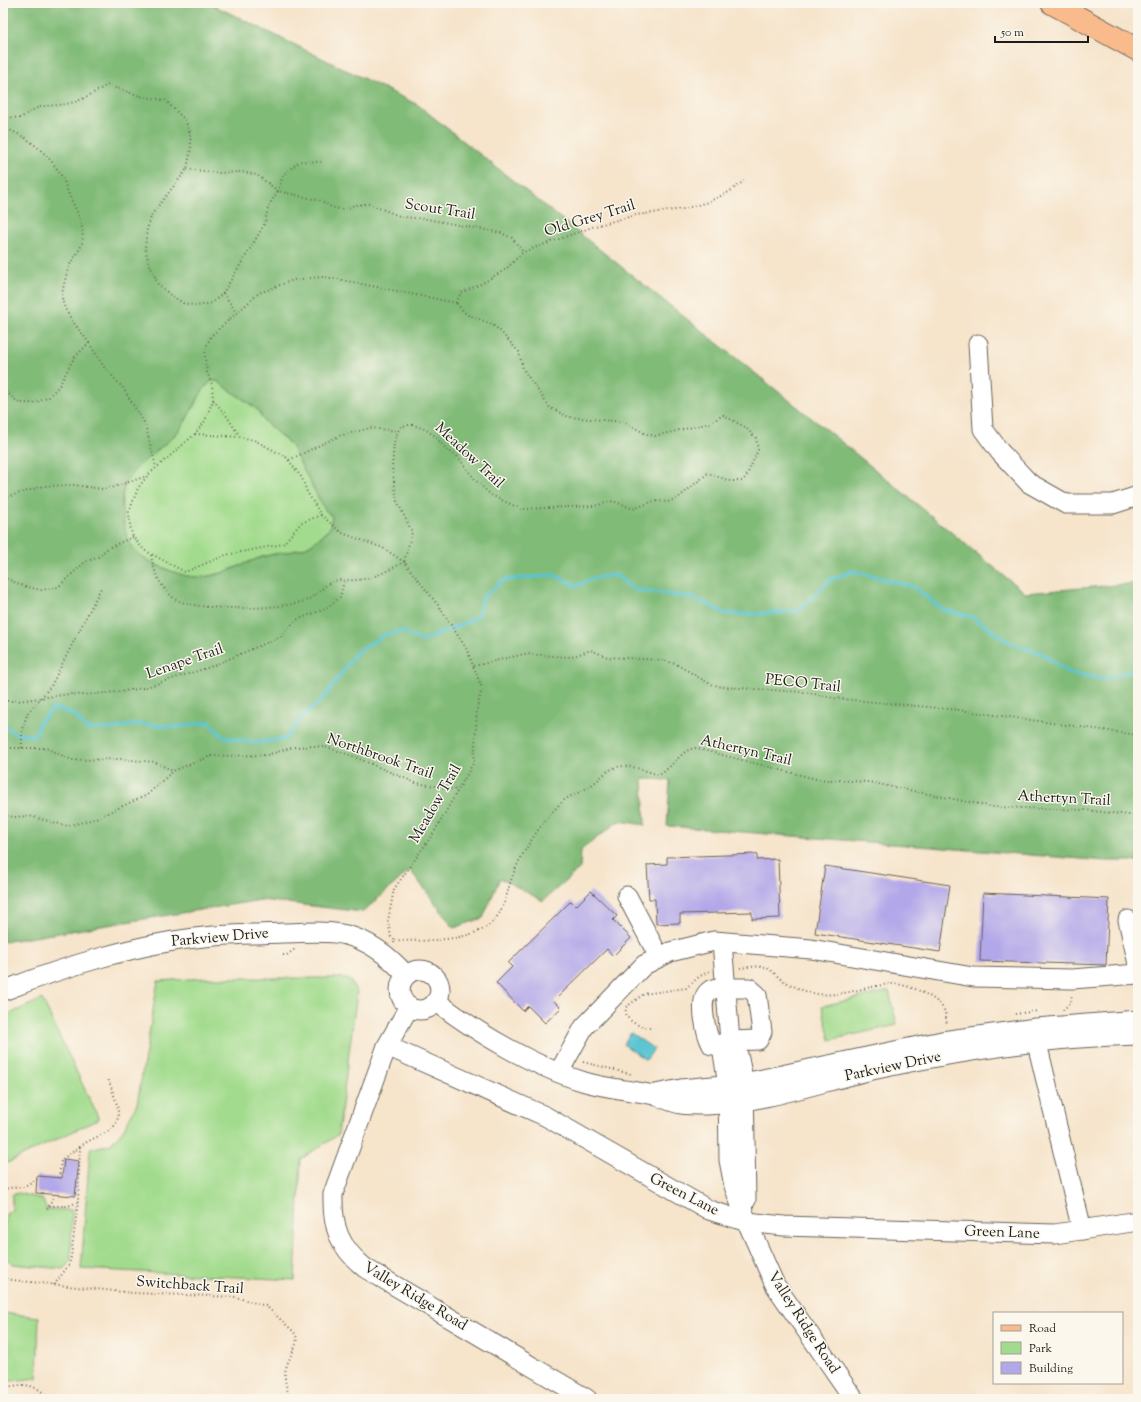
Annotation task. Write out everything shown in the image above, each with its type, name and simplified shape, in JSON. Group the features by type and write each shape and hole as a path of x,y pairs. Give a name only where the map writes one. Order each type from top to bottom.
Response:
{"main road":[{"path":"1052,3 1138,50"}],"street":[{"path":"978,344 983,429 1000,452 1029,483 1066,504 1112,504 1138,496"},
{"path":"627,896 659,957"},
{"path":"1128,920 1138,964"},
{"name":"Parkview Drive","path":"3,991 58,971 156,945 204,937 275,934 331,933 346,935 375,948 396,964 406,975"},
{"path":"722,942 725,988 730,1041 758,1040 762,1032 757,995 749,988 725,988"},
{"path":"559,1072 584,1027 644,965 670,952 707,943 722,942 811,949 973,977 1072,979 1138,974"},
{"path":"417,970 431,973 439,984 440,991 436,1001 428,1008 421,1010 409,1007 403,1001 400,994 402,980 406,975 417,970"},
{"name":"Parkview Drive","path":"436,1001 513,1050 559,1072 583,1081 616,1089 651,1094 681,1104 707,1105 737,1093 790,1092 913,1061 976,1050 1035,1036 1138,1020"},
{"name":"Valley Ridge Road","path":"409,1007 387,1046 333,1194 333,1217 340,1238 354,1258 365,1268 587,1399"},
{"name":"Parkview Drive","path":"1035,1036 1138,1035"},
{"path":"1035,1036 1082,1230"},
{"name":"Valley Ridge Road","path":"730,1041 737,1050 737,1093 747,1222 775,1285 854,1399"},
{"name":"Green Lane","path":"387,1046 545,1116 577,1133 641,1173 700,1206 747,1222 784,1226 1055,1234 1138,1221"}],"path":[{"path":"3,117 21,118 34,108 46,104 71,103 107,85 140,96 165,100 185,120 190,133 191,148 187,169 152,214 147,229 145,248 148,263 158,284 169,294 183,303 197,306 212,303 223,293 265,223 268,207 278,191 283,175 300,161 321,162"},
{"path":"3,128 15,131 32,142 62,177 83,229 81,245 69,267 62,296 72,321 78,326 104,366 123,388 145,424 156,467"},
{"name":"Scout Trail","path":"187,169 257,174 278,191 322,201 331,207 343,210 355,204 369,204 402,217 427,219 496,232 512,238 523,252"},
{"name":"Old Grey Trail","path":"456,303 462,293 483,283 506,269 523,252 602,224 636,215 683,209 708,202 729,192 744,181"},
{"path":"321,515 301,523 283,544 226,556 185,572 144,550 133,537 130,526 129,512 138,488 148,475 195,434 205,421 213,400 212,385 207,372 205,358 206,346 211,336 258,293 293,280 323,276 456,303"},
{"path":"223,293 237,313"},
{"name":"Meadow Trail","path":"395,940 392,937 388,921 394,889 429,840 474,762 477,709 482,688 466,648 458,635 438,605 404,562 384,548 342,533 321,515 307,492 302,478 289,460 339,436 370,428 398,431 401,427 413,424 425,429 435,436 447,450 458,457 477,482 491,495 521,509 594,506 613,501 633,508 654,501 668,502 678,498 708,473 730,481 739,482 746,477 758,450 756,438 745,427 723,415 710,423 655,436 646,434 624,422 569,417 550,408 523,369 519,352 492,324 466,314 456,303"},
{"path":"3,389 19,402 35,403 49,397 59,386 74,358 89,343"},
{"path":"213,400 226,415 240,437"},
{"path":"151,554 153,568 159,581 166,591 176,600 189,604 250,608 277,606 308,600 334,581 373,577 404,562 412,532 397,501 392,467 394,443 398,431"},
{"path":"195,434 240,437 254,440 278,452 289,460"},
{"path":"3,498 44,486 74,485 102,489 111,488 148,475"},
{"path":"3,577 23,586 41,590 58,587 85,562 98,557 108,548 133,537"},
{"name":"Lenape Trail","path":"3,700 18,701 42,697 118,692 143,688 210,667 280,637 296,620 324,609 340,597 344,580"},
{"path":"22,748 22,729 28,713 42,697 56,677 101,588"},
{"name":"PECO Trail","path":"474,666 524,654 571,657 592,650 607,657 662,660 676,664 710,684 723,687 805,692 833,698 959,710 1138,735"},
{"name":"Northbrook Trail","path":"3,815 14,817 29,816 68,826 94,819 147,795 173,771 211,756 266,755 294,747 316,746 350,755 416,783 458,790"},
{"path":"3,748 46,748 72,760 120,759 155,762 173,771"},
{"name":"Athertyn Trail","path":"395,940 447,938 482,930 490,924 503,908 514,870 530,844 555,809 568,798 594,784 609,770 619,767 632,768 659,775 667,771 689,749 695,748 816,779 868,782 994,807 1085,810 1138,816"},
{"path":"394,945 395,940"},
{"path":"283,955 287,955 296,948"},
{"path":"736,968 768,968 783,980 801,989 825,995 852,992 891,984 910,987 933,998 941,1005 945,1011 947,1028"},
{"path":"650,1028 639,1027 632,1022 627,1015 626,1007 644,994 686,988 706,972 715,969"},
{"path":"1062,1013 1063,1008 1071,1002 1072,979"},
{"path":"581,1062 637,1076"},
{"path":"59,1178 61,1160 88,1140 112,1130 118,1122 119,1115 108,1078"},
{"path":"54,1285 70,1261 78,1202 80,1147"},
{"path":"3,1190 23,1186 37,1179"},
{"path":"47,1209 54,1195"},
{"path":"49,1206 68,1206 78,1202"},
{"name":"Switchback Trail","path":"3,1279 133,1293 235,1297 266,1306 294,1332 297,1338 293,1355 286,1368 285,1377 290,1399"},
{"path":"3,1388 28,1384 36,1387 50,1399"}],"green space":[{"path":"3,3 209,3 418,105 839,440 1025,593 1138,583 1138,861 1106,861 667,826 670,780 643,779 645,825 619,821 581,850 580,868 543,901 500,878 483,918 454,928 410,870 363,912 261,900 3,942","holes":["211,381 217,381 257,409 265,422 290,444 325,510 332,516 330,528 317,540 305,548 262,557 221,573 205,577 196,577 162,568 138,554 133,549 128,540 124,526 122,491 126,482 138,467 164,445 181,427 201,393"]},
{"path":"211,381 217,381 257,409 265,422 290,444 325,510 332,516 330,528 317,540 305,548 262,557 221,573 205,577 192,577 185,576 153,563 136,553 126,534 122,517 122,500 125,484 134,469 177,433 182,427 201,393"},
{"path":"205,978 345,978 351,981 357,993 338,1135 301,1159 295,1280 81,1269 90,1149 111,1144 123,1130 137,1104 158,981"},
{"path":"889,991 897,1025 830,1040 822,1006"},
{"path":"42,999 99,1119 3,1165 3,1017"},
{"path":"18,1193 42,1199 47,1209 72,1210 71,1260 64,1269 12,1264 3,1254 3,1236 6,1214 12,1210 12,1195"},
{"path":"3,1313 39,1317 37,1378 3,1382"}],"water":[{"path":"631,1033 654,1049 646,1060 623,1044"}],"building":[{"path":"757,854 757,860 778,859 780,918 752,919 752,912 680,914 680,923 656,924 655,899 649,899 647,865 667,864 667,857"},
{"path":"825,866 950,885 940,952 815,933"},
{"path":"591,891 617,916 613,920 631,938 613,956 607,949 554,1001 561,1008 545,1023 528,1006 523,1011 496,983 512,967 508,963 571,901 576,906"},
{"path":"983,893 1109,899 1106,965 980,961"},
{"path":"64,1159 79,1161 75,1196 36,1193 37,1176 62,1178"}],"waterway":[{"path":"3,724 14,733 35,736 40,722 54,708 73,714 87,729 109,729 139,724 177,727 209,722 223,737 255,743 285,739 304,715 323,699 357,652 384,635 402,631 422,641 478,616 483,597 504,580 554,575 577,586 593,578 616,575 633,589 694,598 727,614 758,614 798,611 830,580 853,571 914,587 943,610 972,617 1012,644 1041,653 1069,673 1103,679 1126,673 1138,665"}]}
